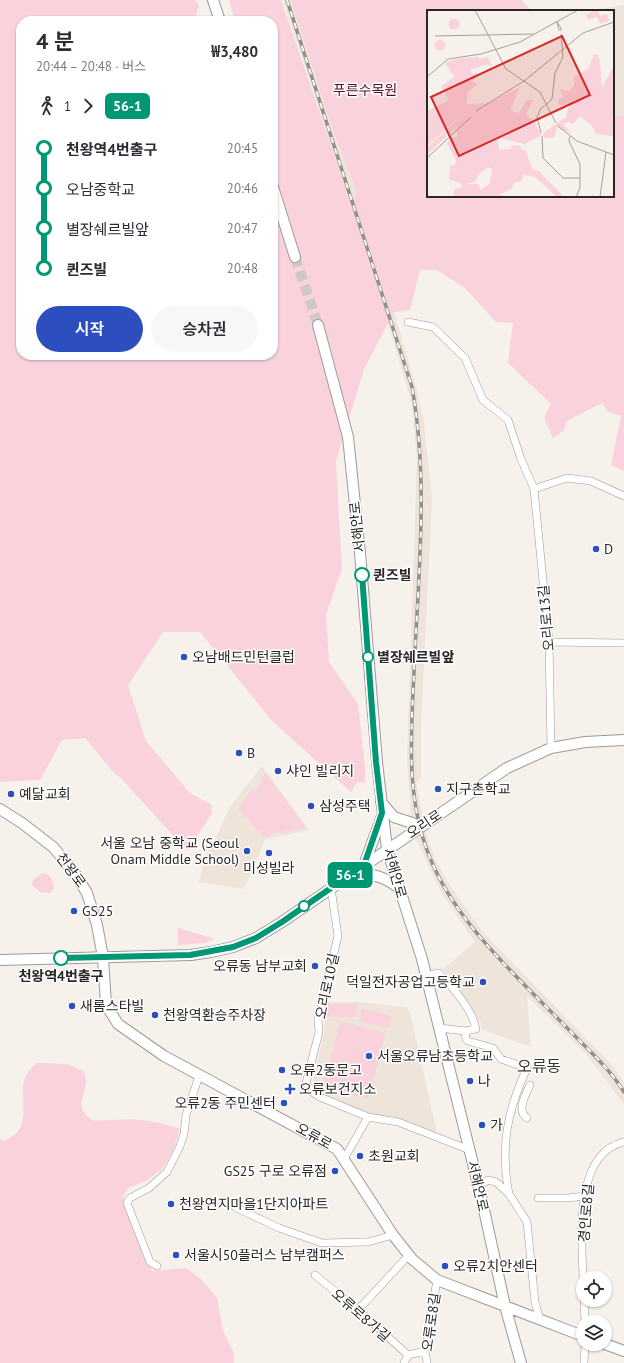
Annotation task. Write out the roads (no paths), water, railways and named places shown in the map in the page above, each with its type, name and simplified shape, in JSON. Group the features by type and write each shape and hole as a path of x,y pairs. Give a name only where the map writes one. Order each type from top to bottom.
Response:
{"main road":[{"path":"213,0 218,16"},
{"path":"278,203 295,257"},
{"name":"서해안로","path":"318,325 348,437 382,813 387,849 426,976 470,1150 505,1306 521,1363"},
{"name":"오리로","path":"0,960 190,955 233,947 256,938 507,768 551,748 585,742 624,740"},
{"path":"381,802 394,816 421,826"},
{"name":"천왕로","path":"0,809 10,814 40,836 55,849 74,872 92,905 104,957"},
{"path":"364,865 382,813"},
{"path":"351,874 374,874 391,881 399,888"},
{"name":"오류로","path":"104,957 106,1005 114,1020 143,1043 199,1076 337,1149 409,1256 437,1280 576,1333"},
{"path":"612,1346 624,1350"}],"street":[{"name":"오리로13길","path":"408,322 433,328 465,358 484,400 508,420 520,459 534,489 549,642 551,748"},
{"path":"534,489 567,478 591,481 624,496"},
{"path":"549,642 624,644"},
{"name":"오리로10길","path":"331,888 338,936 318,1020 319,1032 306,1083 312,1092 320,1097 368,1117"},
{"path":"426,976 439,973 449,983 475,1020 476,1029 465,1031 439,1028"},
{"path":"465,1031 468,1041 492,1048 501,1059 527,1068 515,1095 506,1126 505,1158 509,1194"},
{"path":"158,1266 150,1262 127,1203 130,1198 149,1188 167,1172 180,1146 184,1134 187,1110 199,1076"},
{"path":"527,1118 521,1110 530,1085"},
{"path":"344,1160 368,1117 398,1122 470,1150"},
{"name":"경인로8길","path":"584,1271 582,1228 586,1186 597,1158 613,1145 624,1142"},
{"path":"481,1196 481,1185 488,1180 496,1182 509,1194 527,1222 535,1302 540,1320"},
{"path":"538,1198 568,1198 585,1196"},
{"path":"235,1207 279,1228 322,1243 368,1242 394,1235"},
{"path":"358,1310 409,1256"},
{"name":"오류로8가길","path":"315,1275 358,1310 408,1355"},
{"name":"오류로8길","path":"427,1363 425,1351 437,1280"},
{"path":"404,1363 408,1355 425,1351"},
{"path":"584,1363 585,1351"}],"tunnel":[{"path":"295,257 318,325"}],"railway":[{"path":"287,0 412,387 420,458 421,529 411,746 414,794 424,842 445,889 478,934 516,977 601,1063 624,1092"}],"place":[{"name":"D","path":"596,549"},
{"name":"퀸즈빌","path":"362,575"},
{"name":"오남배드민턴클럽","path":"184,657"},
{"name":"별장쉐르빌앞","path":"368,657"},
{"name":"B","path":"239,753"},
{"name":"샤인 빌리지","path":"278,771"},
{"name":"지구촌학교","path":"438,789"},
{"name":"예닮교회","path":"11,794"},
{"name":"삼성주택","path":"311,806"},
{"name":"서울 오남 중학교 (Seoul Onam Middle School)","path":"247,851"},
{"name":"미성빌라","path":"269,853"},
{"name":"GS25","path":"74,911"},
{"name":"천왕역4번출구","path":"61,958"},
{"name":"오류동 남부교회","path":"315,966"},
{"name":"덕일전자공업고등학교","path":"483,982"},
{"name":"새롬스타빌","path":"72,1006"},
{"name":"천왕역환승주차장","path":"155,1015"},
{"name":"서울오류남초등학교","path":"369,1056"},
{"name":"오류2동문고","path":"282,1070"},
{"name":"나","path":"470,1081"},
{"name":"오류보건지소","path":"290,1089"},
{"name":"오류2동 주민센터","path":"284,1103"},
{"name":"가","path":"482,1125"},
{"name":"초원교회","path":"360,1156"},
{"name":"GS25 구로 오류점","path":"335,1171"},
{"name":"천왕연지마을1단지아파트","path":"171,1204"},
{"name":"서울시50플러스 남부캠퍼스","path":"176,1255"},
{"name":"오류2치안센터","path":"445,1266"}],"district":[{"name":"오류동","path":"539,1066"}],"park label":[{"name":"푸른수목원","path":"365,90"}]}
